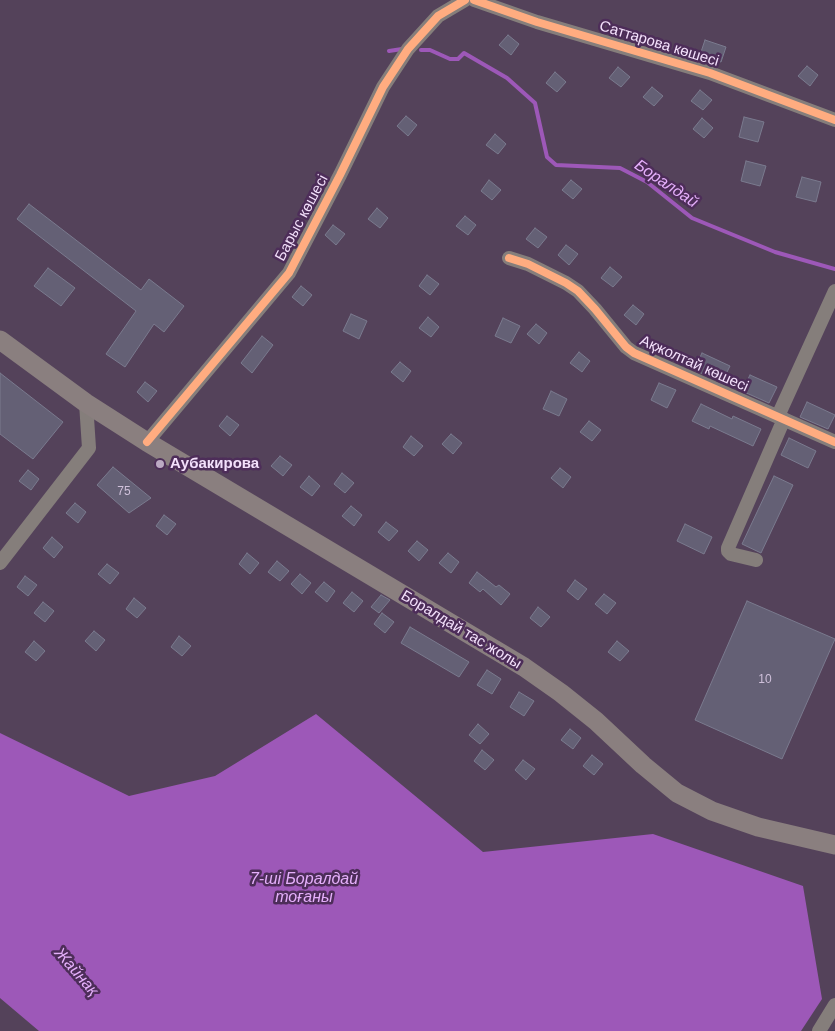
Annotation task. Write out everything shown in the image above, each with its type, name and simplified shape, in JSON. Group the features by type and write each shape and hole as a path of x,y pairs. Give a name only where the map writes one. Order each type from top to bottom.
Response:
{"main road":[{"name":"Боралдай тас жолы","path":"0,340 86,403 147,442 524,667 596,721 643,765 677,793 712,811 758,827 835,845"}],"street":[{"name":"Барыс көшесі","path":"147,442 289,273 383,87 408,49 438,16 465,0"},
{"name":"Саттарова көшесі","path":"474,0 537,22 710,72 835,120"},
{"name":"Ақжолтай көшесі","path":"508,258 528,264 578,291 626,347 634,353 835,442"},
{"path":"756,560 732,554 728,551 728,548 835,291"},
{"path":"0,563 89,448 86,403"},
{"path":"819,1031 835,1005"}],"water":[{"name":"7-ші Боралдай тоғаны","path":"316,714 483,852 653,834 803,886 822,999 801,1031 39,1031 0,998 0,733 129,796 215,776"}],"building":[{"path":"508,35 519,44 511,55 499,45"},
{"path":"705,40 726,47 721,62 700,55"},
{"path":"807,66 818,75 810,86 798,76"},
{"path":"618,67 630,77 621,87 609,78"},
{"path":"555,72 566,82 557,92 546,83"},
{"path":"652,87 663,96 654,106 643,97"},
{"path":"700,90 712,100 703,110 691,101"},
{"path":"406,116 417,125 408,136 397,126"},
{"path":"744,117 764,122 758,142 739,137"},
{"path":"702,118 713,128 704,138 693,129"},
{"path":"495,134 506,144 498,154 486,145"},
{"path":"746,161 766,166 760,186 741,181"},
{"path":"802,177 821,182 816,202 796,197"},
{"path":"489,180 501,190 492,200 481,191"},
{"path":"571,180 582,189 573,199 562,190"},
{"path":"29,204 141,290 149,279 184,306 164,332 154,324 125,367 106,354 136,311 17,219"},
{"path":"377,208 388,218 380,228 368,219"},
{"path":"465,216 476,225 468,235 456,226"},
{"path":"333,225 345,234 336,245 325,235"},
{"path":"535,228 547,237 538,248 526,239"},
{"path":"566,245 578,254 569,265 558,255"},
{"path":"610,267 622,277 613,287 601,278"},
{"path":"48,268 75,288 61,306 34,286"},
{"path":"427,275 439,284 430,295 419,286"},
{"path":"301,286 312,295 303,306 292,297"},
{"path":"633,305 644,314 636,325 624,315"},
{"path":"351,314 367,321 359,339 343,331"},
{"path":"428,317 439,327 431,337 419,328"},
{"path":"503,318 520,326 511,343 495,336"},
{"path":"536,324 547,333 539,344 527,334"},
{"path":"262,336 273,345 252,373 241,363"},
{"path":"579,352 590,361 582,372 570,363"},
{"path":"702,353 730,366 722,382 694,370"},
{"path":"400,362 411,371 403,382 391,372"},
{"path":"0,373 63,422 33,459 0,434"},
{"path":"750,375 777,387 769,403 742,391"},
{"path":"145,382 157,391 148,402 137,392"},
{"path":"659,383 676,390 667,408 651,400"},
{"path":"551,391 567,399 559,416 543,409"},
{"path":"807,402 835,415 828,429 800,417"},
{"path":"701,404 732,419 733,416 761,429 753,446 710,426 709,429 692,421"},
{"path":"227,416 239,425 230,436 219,426"},
{"path":"589,421 601,430 592,441 580,432"},
{"path":"451,434 462,443 453,454 442,444"},
{"path":"411,436 423,446 414,456 403,447"},
{"path":"789,438 816,451 808,468 781,455"},
{"path":"280,456 292,465 283,476 271,466"},
{"path":"113,467 151,498 129,513 97,485"},
{"path":"560,468 571,477 563,488 551,478"},
{"path":"28,470 39,479 31,490 19,481"},
{"path":"342,473 354,483 345,493 334,484"},
{"path":"309,476 320,486 312,496 300,487"},
{"path":"774,476 793,485 761,553 742,544"},
{"path":"75,503 86,512 78,523 66,513"},
{"path":"351,506 362,515 354,526 342,516"},
{"path":"164,515 176,524 167,535 156,526"},
{"path":"386,522 398,531 389,541 378,532"},
{"path":"685,524 712,537 704,554 677,541"},
{"path":"52,537 63,547 54,558 43,548"},
{"path":"417,541 428,550 419,561 408,551"},
{"path":"247,553 259,563 250,574 239,564"},
{"path":"448,553 459,562 451,573 439,563"},
{"path":"277,561 289,571 280,581 268,572"},
{"path":"107,564 119,573 110,584 98,574"},
{"path":"477,572 496,587 499,585 510,594 501,605 483,589 480,592 469,583"},
{"path":"300,574 311,583 302,594 291,584"},
{"path":"25,576 37,585 28,596 17,587"},
{"path":"575,580 587,589 578,600 567,591"},
{"path":"324,582 335,591 327,602 315,592"},
{"path":"352,592 363,601 354,612 343,603"},
{"path":"604,594 616,603 607,614 595,604"},
{"path":"381,595 390,600 379,613 371,607"},
{"path":"134,598 146,608 137,618 126,609"},
{"path":"747,601 835,639 782,759 695,720"},
{"path":"43,602 54,611 45,622 34,613"},
{"path":"538,607 550,617 541,627 530,618"},
{"path":"382,613 394,622 385,633 374,624"},
{"path":"410,627 469,662 459,677 401,643"},
{"path":"94,631 105,640 96,651 85,641"},
{"path":"179,636 191,646 182,656 171,647"},
{"path":"34,641 45,651 36,661 25,652"},
{"path":"617,641 629,651 620,661 608,652"},
{"path":"487,670 501,679 492,694 477,685"},
{"path":"519,692 534,701 524,716 510,707"},
{"path":"478,724 489,734 480,744 469,735"},
{"path":"570,729 581,738 573,749 561,740"},
{"path":"482,750 494,760 485,770 474,761"},
{"path":"592,755 603,764 594,775 583,766"},
{"path":"523,760 535,769 526,780 515,770"}],"waterway":[{"name":"Боралдай","path":"389,51 402,49"},
{"name":"Боралдай","path":"421,50 430,50 450,59 458,59 464,53 507,78 535,103 547,157 556,165 620,168 647,182 692,218 775,252 835,269"}],"cycle path":[{"path":"147,442 289,273 383,87 408,49 438,16 465,0"},
{"path":"474,0 537,22 710,73 835,120"},
{"path":"509,258 528,264 578,291 626,347 634,353 835,442"}],"place":[{"name":"Аубакирова","path":"160,464"}],"water label":[{"name":"Жайнақ","path":"76,972"}]}
